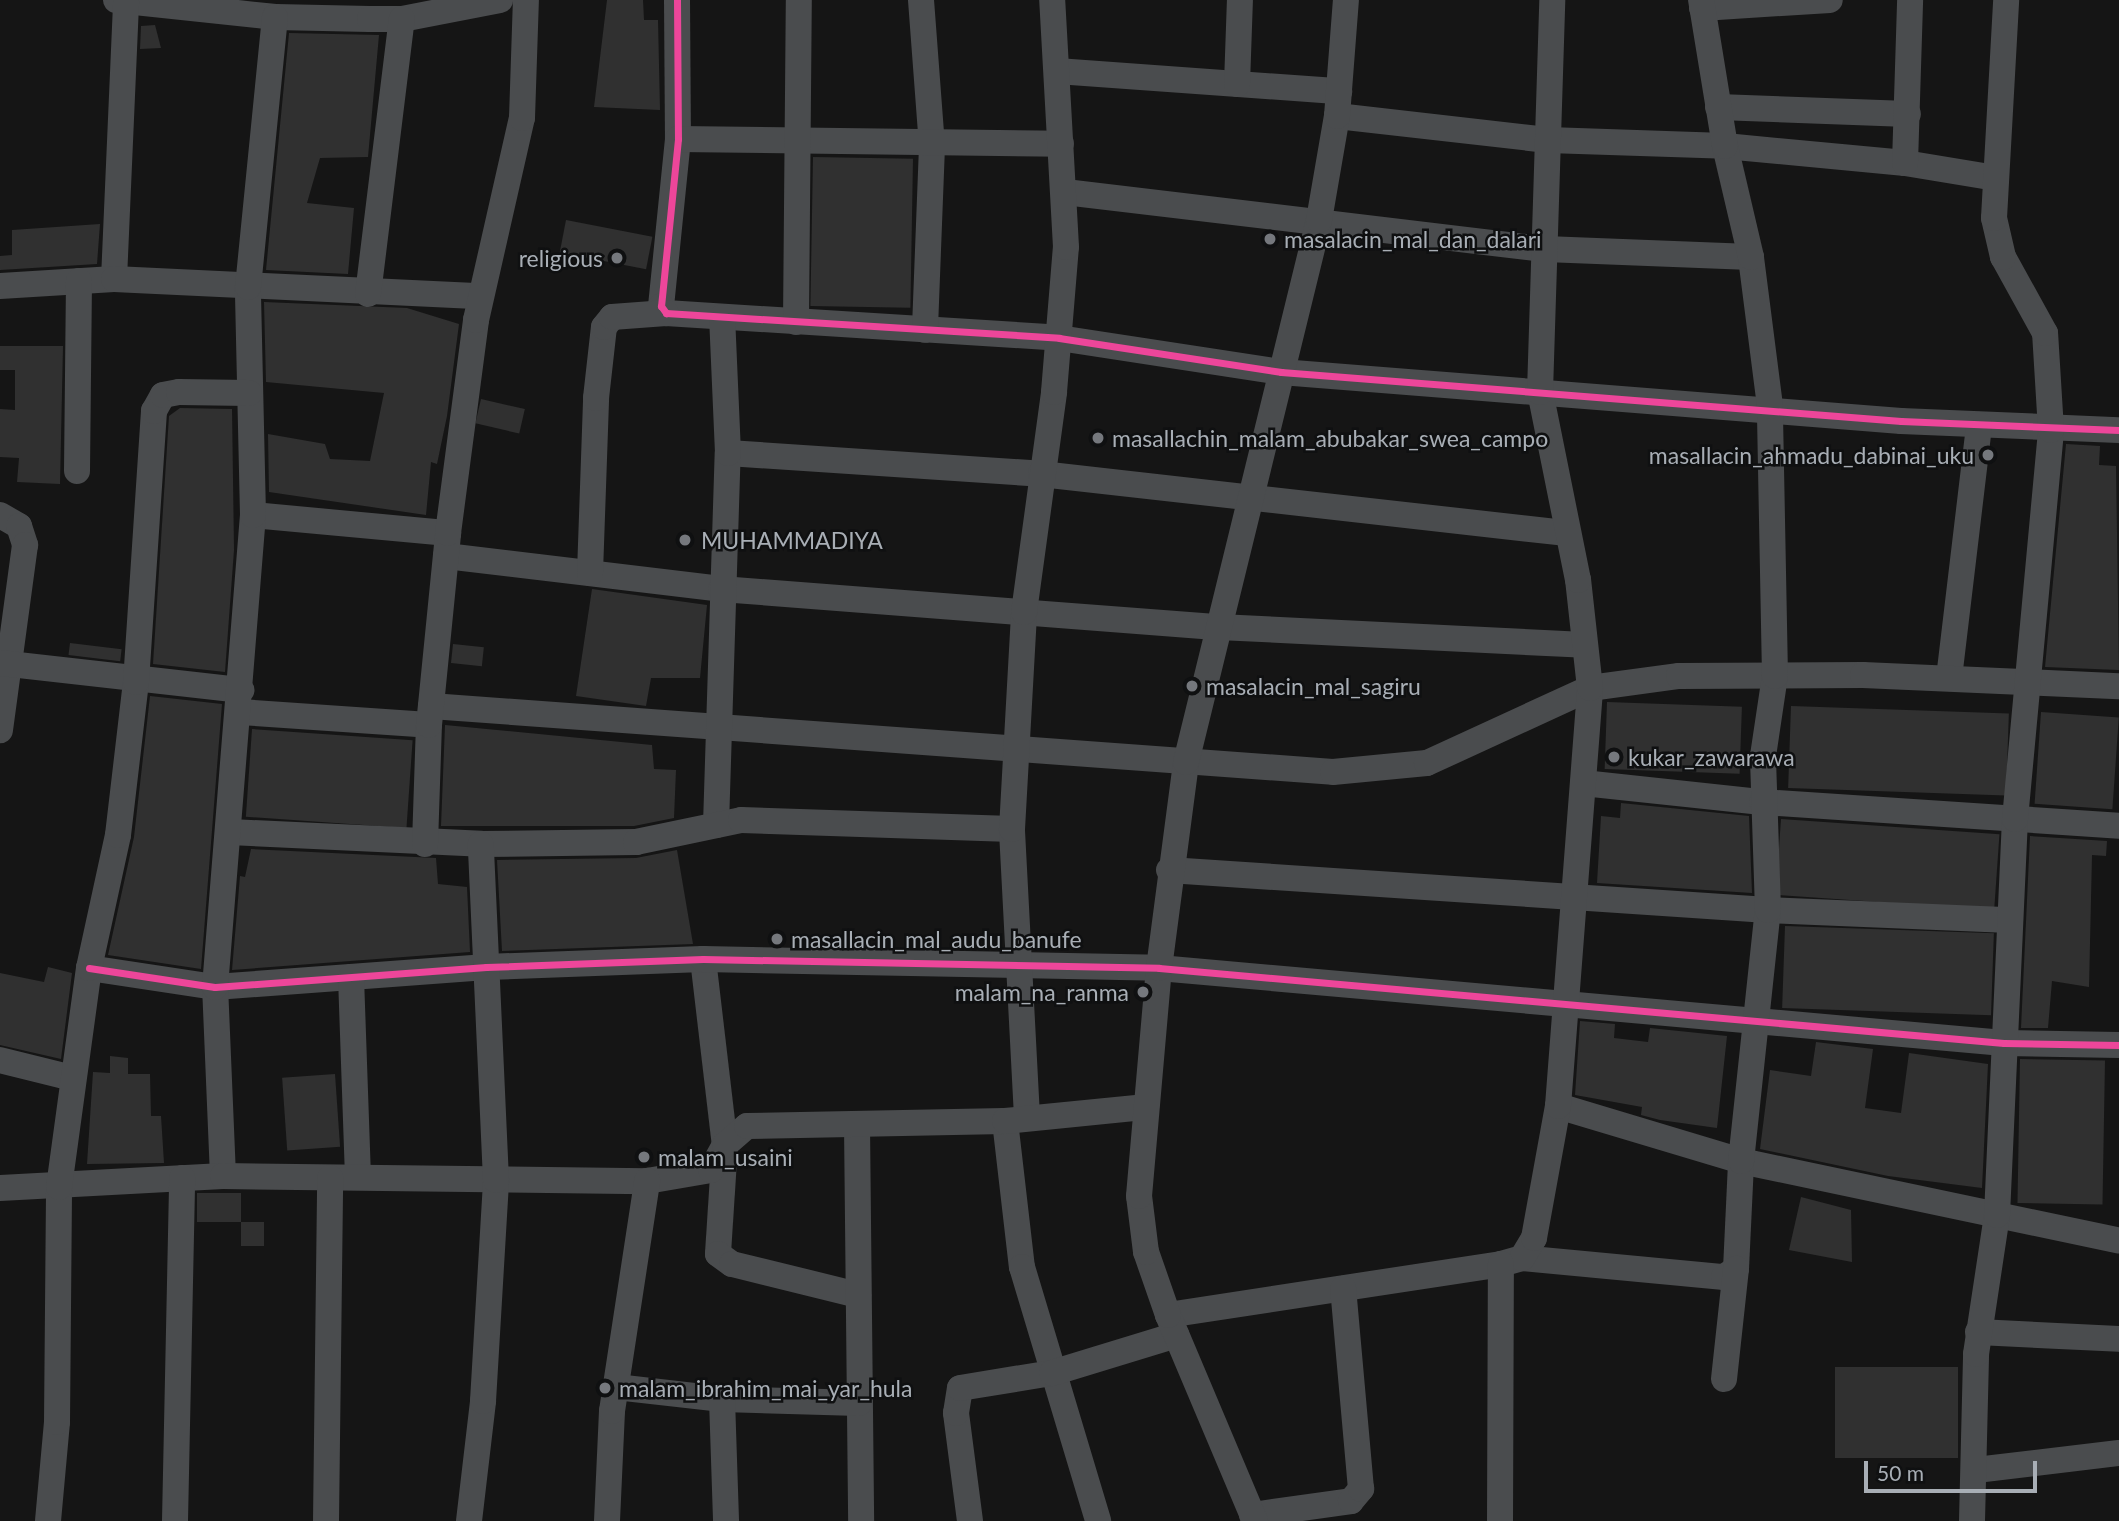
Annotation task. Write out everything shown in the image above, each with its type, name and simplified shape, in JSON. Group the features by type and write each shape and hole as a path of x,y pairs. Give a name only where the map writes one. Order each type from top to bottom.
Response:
{"street":[{"path":"114,279 121,1 210,4 275,17 402,19 500,0"},
{"path":"425,844 430,715 447,545 481,296 522,118 526,0"},
{"path":"666,313 661,306 678,139 677,0"},
{"path":"796,322 799,0"},
{"path":"921,0 932,146 925,330"},
{"path":"1052,0 1065,192 1059,338 1024,612 1015,750 1012,829 1019,964 1016,1119 1022,1267 1098,1521"},
{"path":"1237,84 1240,0"},
{"path":"1343,1289 1361,1489 1351,1501 1254,1518 1172,1325 1146,1252 1139,1196 1158,968 1185,762 1319,220 1338,103 1346,0"},
{"path":"1500,1521 1512,1261 1534,1238 1558,1106 1590,688 1578,580 1565,533 1540,391 1552,0"},
{"path":"1724,1379 1736,1269 1741,1161 1768,910 1762,802 1775,676 1770,406 1751,257 1724,146 1702,4 1830,0"},
{"path":"1905,163 1910,0"},
{"path":"1972,1521 1976,1470 1978,1332 1997,1215 2015,819 2025,680 2051,430 2050,355 2045,333 2003,257 1994,218 2006,0"},
{"path":"223,1176 215,987 230,832 253,515 248,287 275,17"},
{"path":"368,294 402,19"},
{"path":"1057,71 1237,84 1548,140 1724,146 1905,163 1996,178"},
{"path":"1718,107 1908,114"},
{"path":"678,139 932,146 1062,144"},
{"path":"1065,192 1319,220 1545,249 1751,257"},
{"path":"0,286 114,279 368,294 481,296"},
{"path":"77,471 79,281"},
{"path":"590,573 596,398 604,327 612,317 666,313 1059,338 1281,372 1770,406 2051,430 2119,430"},
{"path":"716,825 728,453 722,317"},
{"path":"48,1521 57,1422 59,1187 89,968 118,835 136,682 157,402 179,392 249,393"},
{"path":"1949,678 1979,425"},
{"path":"728,453 1041,474 1249,502 1565,533"},
{"path":"0,515 19,526 25,545 5,664 0,730"},
{"path":"253,515 447,545 590,573 722,589 1219,627 1585,645"},
{"path":"5,664 136,682 240,701 430,715 718,724 1015,750 1333,772 1427,763 1590,688 1679,676 1949,678 2119,686"},
{"path":"1583,783 1762,802 2119,826"},
{"path":"230,832 425,844 481,844 636,842 693,834 716,825 741,820 1012,829"},
{"path":"469,1521 483,1401 496,1180 481,844"},
{"path":"1169,870 1768,910 2010,920"},
{"path":"89,968 215,987 486,967 703,959 1158,968 1565,1000 2004,1043 2119,1045"},
{"path":"703,959 725,1145 718,1254 732,1264 858,1295"},
{"path":"351,977 358,1176"},
{"path":"0,1060 73,1078"},
{"path":"1558,1106 1741,1161 2119,1241"},
{"path":"0,1188 59,1187 223,1176 647,1181 711,1170 725,1145 747,1126 1016,1119 1146,1107"},
{"path":"857,1125 861,1521"},
{"path":"175,1521 182,1178"},
{"path":"326,1521 330,1178"},
{"path":"607,1521 616,1387 647,1181"},
{"path":"970,1521 956,1413 960,1388 1052,1373 1172,1325 1343,1289 1512,1261 1724,1277 1736,1269"},
{"path":"1978,1332 2119,1339"},
{"path":"616,1387 722,1399 859,1403"},
{"path":"722,1399 726,1521"},
{"path":"1976,1470 2119,1453"}],"building":[{"path":"607,0 643,0 644,20 658,20 660,110 594,107"},
{"path":"155,25 161,48 140,49 141,26"},
{"path":"289,33 379,35 368,157 320,158 307,203 354,208 348,274 266,270"},
{"path":"813,157 913,159 910,308 810,306"},
{"path":"566,220 652,237 646,269 560,252"},
{"path":"100,224 97,264 0,270 0,256 12,255 12,230"},
{"path":"264,302 407,308 459,324 447,416 437,464 431,462 426,515 269,492 268,434 325,444 330,459 370,461 384,393 266,382"},
{"path":"0,346 63,346 60,484 17,482 19,458 0,457 0,409 15,410 15,370 0,370"},
{"path":"481,399 525,409 519,433 475,423"},
{"path":"180,408 232,409 234,550 225,672 153,664 169,416"},
{"path":"2066,444 2100,446 2099,465 2116,466 2119,670 2045,667"},
{"path":"592,589 707,605 700,678 651,678 646,706 576,696"},
{"path":"70,643 122,649 120,661 69,655"},
{"path":"453,644 484,647 482,666 451,663"},
{"path":"150,696 222,704 201,969 108,955 134,837"},
{"path":"1607,702 1742,707 1740,774 1605,769"},
{"path":"1791,706 2009,714 2006,796 1788,788"},
{"path":"2041,712 2119,717 2112,809 2035,804"},
{"path":"445,725 652,745 654,769 676,770 674,818 634,826 441,826"},
{"path":"252,729 413,740 406,828 246,817"},
{"path":"1621,803 1749,816 1752,893 1597,883 1601,816 1620,818"},
{"path":"1781,819 1999,834 1994,910 1776,895"},
{"path":"2030,836 2107,841 2106,856 2092,855 2089,987 2052,981 2048,1028 2021,1028"},
{"path":"251,849 436,858 438,884 467,887 470,952 232,970 240,876 245,877"},
{"path":"677,850 693,944 502,951 497,860 636,858"},
{"path":"1785,926 1994,933 1991,1015 1782,1008"},
{"path":"48,967 72,973 61,1059 0,1045 0,973 44,982"},
{"path":"1580,1021 1615,1024 1614,1038 1648,1042 1650,1028 1727,1036 1717,1128 1660,1120 1641,1115 1642,1107 1575,1095"},
{"path":"1816,1042 1873,1049 1865,1108 1901,1113 1909,1053 1988,1064 1982,1188 1888,1176 1760,1149 1770,1070 1811,1076"},
{"path":"110,1056 128,1058 128,1074 150,1074 151,1116 161,1116 164,1163 87,1164 93,1072 110,1073"},
{"path":"2020,1059 2105,1060 2102,1204 2017,1203"},
{"path":"335,1074 340,1147 287,1151 282,1078"},
{"path":"197,1193 241,1193 241,1222 197,1222"},
{"path":"1801,1197 1851,1210 1852,1262 1789,1250"},
{"path":"241,1222 264,1222 264,1246 241,1246"},
{"path":"1835,1367 1958,1367 1958,1458 1835,1458"}],"cycle path":[{"path":"677,0 678,139 661,306 666,313 1059,338 1281,372 1901,421 2119,430"},
{"path":"89,968 215,987 486,967 703,959 1159,968 2004,1043 2119,1045"}],"place":[{"name":"masalacin_mal_dan_dalari","path":"1270,239"},
{"name":"religious","path":"617,258"},
{"name":"masallachin_malam_abubakar_swea_campo","path":"1098,438"},
{"name":"masallacin_ahmadu_dabinai_uku","path":"1988,455"},
{"name":"MUHAMMADIYA","path":"685,540"},
{"name":"masalacin_mal_sagiru","path":"1192,686"},
{"name":"kukar_zawarawa","path":"1614,757"},
{"name":"masallacin_mal_audu_banufe","path":"777,939"},
{"name":"malam_na_ranma","path":"1143,992"},
{"name":"malam_usaini","path":"644,1157"},
{"name":"malam_ibrahim_mai_yar_hula","path":"605,1388"}]}
